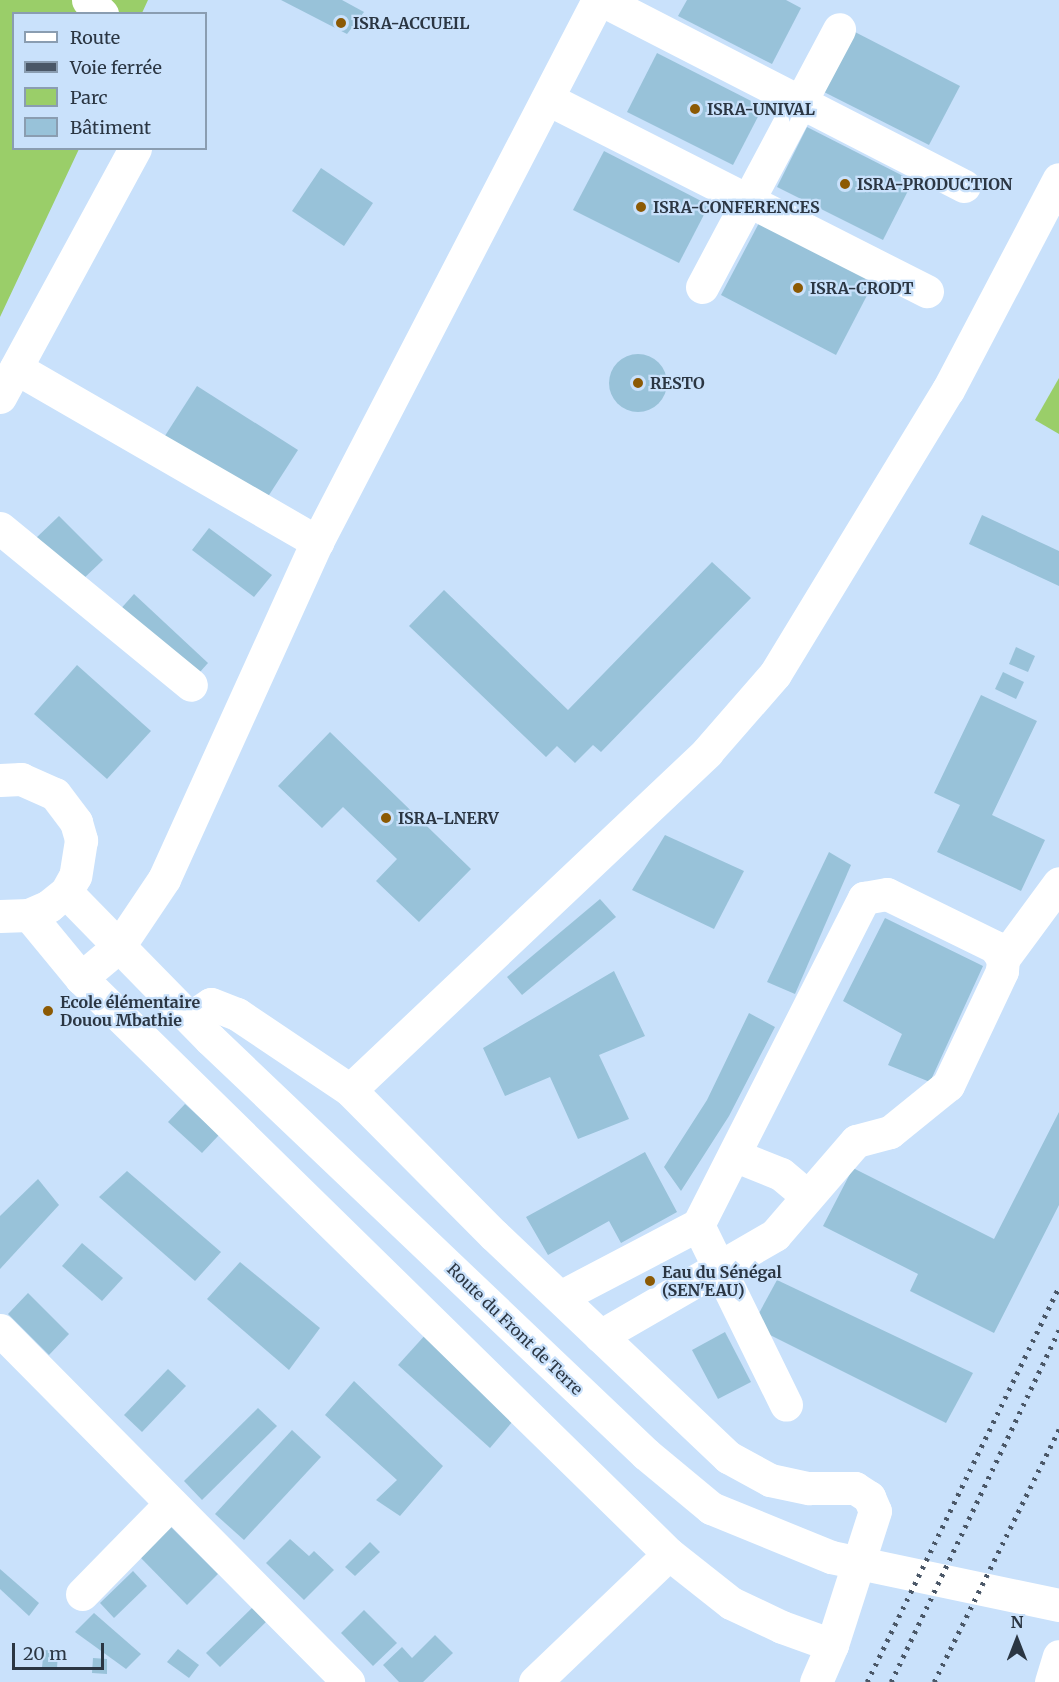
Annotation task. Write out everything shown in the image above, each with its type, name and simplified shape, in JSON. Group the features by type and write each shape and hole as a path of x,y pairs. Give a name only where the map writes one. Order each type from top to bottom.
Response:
{"street":[{"path":"88,0 100,12"},
{"path":"81,978 119,946 164,879 317,542 600,0 802,100 964,186"},
{"path":"702,287 750,201 839,29"},
{"path":"548,99 927,291"},
{"path":"0,397 134,150"},
{"path":"350,1090 707,752 775,674 948,390 1059,179"},
{"path":"16,369 317,542"},
{"path":"0,528 191,685"},
{"path":"0,780 39,784 68,807 81,840 75,876 66,892 49,906 15,916"},
{"path":"600,1336 718,1271 775,1235 856,1141 891,1132 948,1085 1002,971 1003,959 1059,883"},
{"name":"Route du Front de Terre","path":"66,892 190,1018 645,1454 711,1508 831,1557 1059,1605"},
{"path":"560,1298 698,1225 736,1156 864,898 886,894 995,947 1003,959"},
{"path":"15,916 669,1554 731,1603 782,1628 832,1645"},
{"path":"190,1018 211,1004 237,1014 350,1090 560,1298 728,1457 770,1480 809,1488 855,1488 869,1497 875,1511 832,1645 816,1682"},
{"path":"736,1156 781,1174 807,1196"},
{"path":"698,1225 718,1271 786,1405"},
{"path":"0,1330 348,1682"},
{"path":"82,1594 171,1503"},
{"path":"535,1682 669,1554"},
{"path":"796,1682 832,1645"},
{"path":"1051,1682 1059,1656"}],"green space":[{"path":"0,0 148,0 142,12 12,12 12,150 79,150 0,317"},
{"path":"1059,378 1059,434 1035,420"}],"building":[{"name":"ISRA-ACCUEIL","path":"281,0 342,0 364,12 347,34"},
{"name":"ISRA-UNIVAL","path":"687,0 786,0 801,8 772,64 678,16"},
{"path":"855,32 960,86 929,145 824,92"},
{"name":"ISRA-UNIVAL","path":"657,53 763,107 733,165 627,112"},
{"name":"ISRA-PRODUCTION","path":"807,127 913,181 883,240 777,187"},
{"name":"ISRA-CONFERENCES","path":"604,151 709,205 679,263 573,210"},
{"path":"321,168 373,203 344,246 292,211"},
{"name":"ISRA-CRODT","path":"759,223 874,282 836,355 721,295"},
{"name":"RESTO","path":"638,354 654,359 662,367 667,383 662,399 654,407 638,412 622,407 614,399 609,383 614,367 622,359"},
{"path":"197,386 298,450 262,506 161,442"},
{"path":"982,515 1059,551 1059,586 969,544"},
{"path":"59,516 103,560 79,583 35,539"},
{"path":"209,528 272,575 254,597 192,550"},
{"path":"712,562 751,598 601,752 593,745 575,763 557,746 546,757 409,626 444,590 568,710"},
{"path":"134,594 208,663 191,682 117,613"},
{"path":"1016,647 1035,656 1028,672 1009,664"},
{"path":"77,665 151,731 107,779 34,714"},
{"path":"1003,672 1024,682 1016,699 995,689"},
{"path":"981,695 1037,721 992,815 1045,840 1021,891 937,852 960,805 934,793"},
{"name":"ISRA-LNERV","path":"330,732 471,869 419,922 376,881 397,859 343,807 322,828 278,786"},
{"path":"665,835 744,871 714,929 632,890"},
{"path":"829,852 851,865 795,994 767,982"},
{"path":"600,899 616,917 522,995 507,977"},
{"path":"885,918 983,966 930,1082 888,1065 902,1034 843,1001"},
{"path":"614,971 645,1036 599,1055 629,1119 578,1139 550,1077 505,1096 483,1048"},
{"path":"749,1013 775,1027 729,1116 681,1191 664,1167 707,1100"},
{"path":"185,1104 219,1135 202,1153 168,1122"},
{"path":"1059,1112 1059,1205 994,1333 910,1291 918,1274 823,1226 853,1168 994,1239"},
{"path":"645,1152 677,1212 621,1243 609,1221 548,1255 526,1217"},
{"path":"127,1171 221,1252 195,1281 99,1197"},
{"path":"38,1179 59,1205 0,1269 0,1216"},
{"path":"82,1243 123,1278 102,1301 62,1266"},
{"path":"240,1262 320,1328 289,1370 207,1299"},
{"path":"777,1280 973,1373 946,1423 752,1326"},
{"path":"28,1293 69,1334 49,1355 8,1314"},
{"path":"725,1332 751,1382 718,1399 692,1350"},
{"path":"427,1333 513,1421 490,1448 398,1365"},
{"path":"168,1369 186,1386 142,1432 124,1415"},
{"path":"354,1381 443,1466 400,1516 376,1500 397,1480 325,1415"},
{"path":"258,1408 277,1426 202,1500 184,1481"},
{"path":"292,1430 321,1457 244,1540 215,1514"},
{"path":"169,1525 218,1574 187,1605 138,1555"},
{"path":"290,1539 309,1556 314,1551 334,1570 304,1600 266,1563"},
{"path":"370,1542 380,1552 355,1576 345,1567"},
{"path":"0,1569 39,1603 29,1616 0,1589"},
{"path":"133,1571 147,1586 114,1618 100,1603"},
{"path":"256,1604 270,1618 220,1667 206,1653"},
{"path":"364,1610 397,1643 373,1666 341,1633"},
{"path":"94,1613 141,1654 126,1669 75,1632"},
{"path":"435,1635 453,1653 423,1682 399,1682 383,1665 402,1647 412,1658"},
{"path":"178,1649 199,1665 189,1678 167,1662"},
{"path":"44,1650 58,1651 57,1668 42,1667"},
{"path":"93,1658 107,1659 107,1674 92,1673"}],"railway":[{"path":"867,1682 1059,1286"},
{"path":"891,1682 1059,1330"},
{"path":"934,1682 1059,1429"}],"place":[{"name":"ISRA-ACCUEIL","path":"341,23"},
{"name":"ISRA-UNIVAL","path":"695,109"},
{"name":"ISRA-PRODUCTION","path":"845,184"},
{"name":"ISRA-CONFERENCES","path":"641,207"},
{"name":"ISRA-CRODT","path":"798,288"},
{"name":"RESTO","path":"638,383"},
{"name":"ISRA-LNERV","path":"386,818"},
{"name":"Ecole élémentaire Douou Mbathie","path":"48,1011"},
{"name":"Eau du Sénégal (SEN'EAU)","path":"650,1281"}]}
